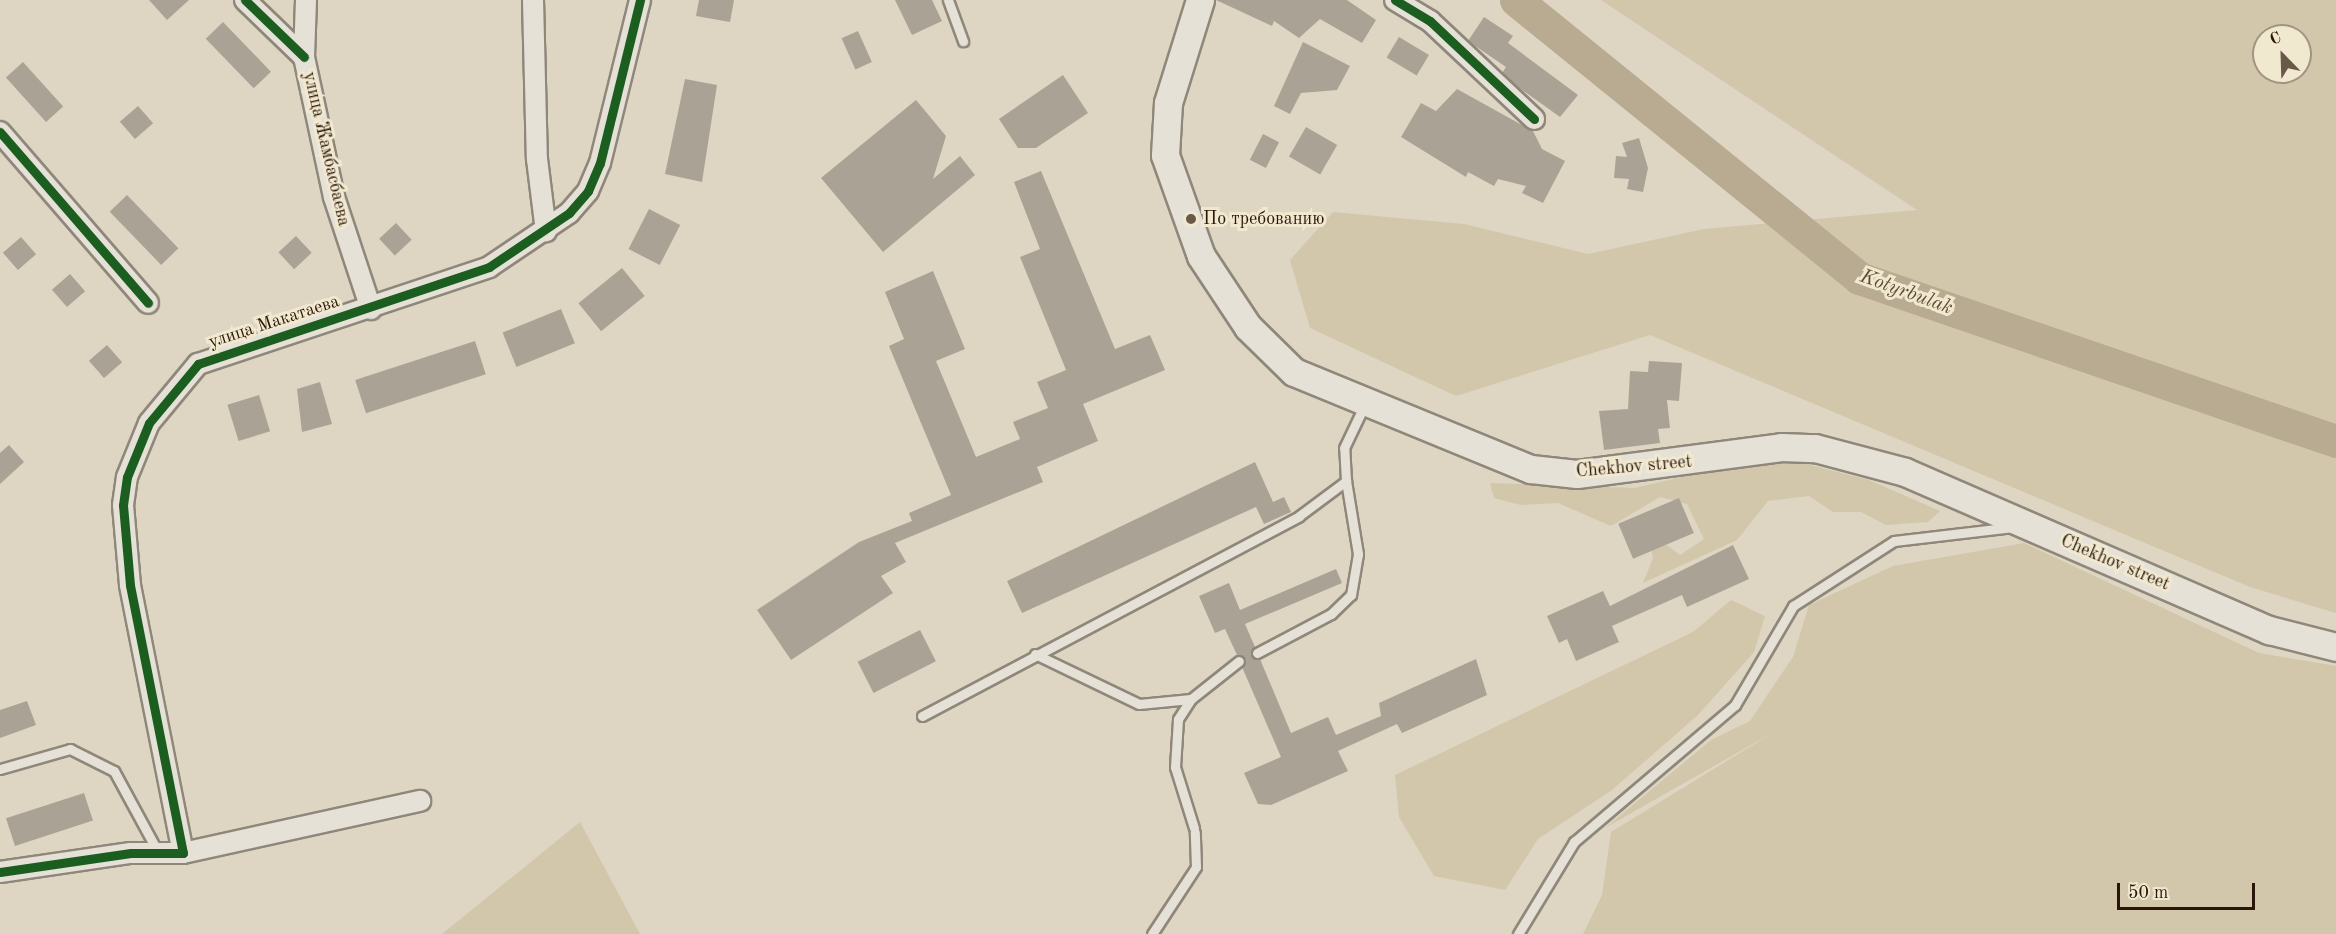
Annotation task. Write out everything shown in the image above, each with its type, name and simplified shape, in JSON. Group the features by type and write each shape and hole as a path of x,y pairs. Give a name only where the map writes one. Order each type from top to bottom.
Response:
{"main road":[{"name":"Chekhov street","path":"1200,0 1164,121 1165,155 1176,194 1201,256 1248,327 1294,372 1365,404 1531,469 1577,474 1781,447 1815,448 1905,472 2269,630 2336,647"}],"street":[{"name":"улица Жамбасбаева","path":"245,0 304,57"},
{"name":"улица Жамбасбаева","path":"306,0 304,57 334,197 370,309"},
{"path":"533,0 537,159 546,231"},
{"name":"улица Макатаева","path":"183,853 130,585 123,506 127,477 149,423 198,364 370,309 489,267 546,231 588,191 600,163 640,0"},
{"path":"1395,0 1430,21 1534,119"},
{"path":"0,132 148,303"},
{"path":"0,872 132,852 160,855 183,853 420,801"}],"lane":[{"path":"948,0 963,41"},
{"path":"1257,653 1330,614 1351,595 1358,554 1346,481 1344,448 1365,404"},
{"path":"922,716 1035,654 1271,534 1346,481"},
{"path":"1518,934 1574,842 1734,705 1793,606 1894,541 2027,525"},
{"path":"1035,654 1139,704 1191,699"},
{"path":"1152,934 1196,867 1195,830 1172,744 1178,718 1191,699 1239,661"},
{"path":"0,769 70,748 114,771 160,855"}],"shaded area":[{"path":"1601,0 2336,0 2336,613 2250,587 1650,335 1456,396 1310,328 1290,260 1333,212 1464,224 1588,254 1704,229 1917,210"},
{"path":"1791,460 1869,480 1940,511 1928,522 1886,525 1861,512 1833,512 1809,496 1768,501 1737,540 1643,583 1653,558 1649,539 1656,537 1680,555 1704,539 1687,504 1660,497 1611,526 1558,503 1521,505 1494,498 1490,483 1635,488 1724,467"},
{"path":"2024,543 2259,653 2336,666 2336,934 1583,934 1602,895 1611,832 1774,732 1605,828 1711,740 1750,721 1793,657 1809,605 1893,566"},
{"path":"1731,600 1765,616 1754,652 1698,715 1612,790 1538,839 1505,890 1434,876 1399,817 1395,775 1693,632"},
{"path":"580,822 640,934 442,934"}],"building":[{"path":"149,0 189,0 167,20"},
{"path":"699,0 734,0 730,22 696,16"},
{"path":"895,0 932,0 942,21 912,35"},
{"path":"1216,0 1347,0 1376,20 1362,43 1320,19 1299,38 1274,21 1272,26"},
{"path":"1484,17 1513,36 1508,43 1578,95 1560,117 1502,73 1506,67 1468,41"},
{"path":"223,22 271,72 254,88 206,39"},
{"path":"858,31 872,62 855,69 842,38"},
{"path":"1399,37 1429,55 1417,76 1387,58"},
{"path":"1303,42 1350,66 1337,90 1301,93 1290,114 1274,106"},
{"path":"23,62 63,107 46,122 6,77"},
{"path":"1063,75 1088,113 1036,148 1018,148 999,119"},
{"path":"685,79 717,85 702,182 665,174"},
{"path":"1457,89 1533,131 1542,149 1565,161 1543,203 1522,193 1526,186 1498,179 1494,186 1468,172 1466,177 1401,137 1421,103 1436,111"},
{"path":"916,100 946,136 933,179 960,156 975,175 883,252 821,178"},
{"path":"138,106 153,123 135,139 120,122"},
{"path":"1306,127 1337,145 1320,174 1289,156"},
{"path":"1263,134 1279,142 1266,168 1250,160"},
{"path":"1639,138 1648,168 1643,192 1627,189 1629,179 1614,178 1616,156 1627,157 1622,143"},
{"path":"1041,171 1115,349 1150,335 1165,370 1083,404 1098,441 1037,467 1043,482 895,543 906,562 881,576 893,593 791,660 757,610 859,542 912,521 909,513 951,495 889,346 904,339 885,292 933,271 965,349 936,361 976,457 1020,439 1013,422 1048,408 1037,382 1066,370 1020,257 1040,249 1014,182"},
{"path":"127,195 178,248 161,265 110,212"},
{"path":"649,209 680,225 660,265 629,249"},
{"path":"396,223 412,240 395,256 379,239"},
{"path":"296,236 312,253 294,269 278,252"},
{"path":"21,237 36,254 18,270 3,253"},
{"path":"622,268 645,296 601,331 578,303"},
{"path":"70,274 85,291 67,307 52,290"},
{"path":"561,309 575,343 516,367 503,333"},
{"path":"475,341 486,374 366,413 355,380"},
{"path":"107,345 122,362 104,378 89,361"},
{"path":"1649,361 1682,363 1679,401 1667,400 1670,428 1658,429 1660,443 1604,450 1599,411 1628,409 1630,371 1648,372"},
{"path":"320,382 332,424 302,432 297,389"},
{"path":"259,395 270,431 239,441 227,405"},
{"path":"9,445 24,462 0,484 0,453"},
{"path":"1255,462 1273,502 1284,497 1291,512 1264,524 1256,507 1022,613 1007,581"},
{"path":"1679,498 1694,533 1633,559 1618,524"},
{"path":"1733,545 1749,579 1687,607 1682,595 1612,626 1619,642 1576,661 1567,639 1559,643 1547,616 1603,591 1610,606"},
{"path":"1336,569 1342,583 1245,624 1255,647 1251,656 1260,659 1291,733 1328,717 1336,735 1381,716 1379,703 1476,659 1487,695 1402,733 1397,724 1338,751 1348,771 1271,805 1258,804 1244,773 1281,757 1242,667 1245,657 1237,655 1225,629 1215,633 1199,596 1229,583 1240,610"},
{"path":"920,630 936,661 874,693 858,662"},
{"path":"27,701 36,725 0,738 0,710"},
{"path":"84,793 93,821 15,846 6,818"}],"waterway":[{"name":"Kotyrbulak","path":"1516,0 1859,278 2336,441"}],"cycle path":[{"path":"245,0 304,57"},
{"path":"0,872 131,853 183,853 130,585 123,505 127,477 149,423 198,364 489,267 569,213 588,191 600,163 640,0"},
{"path":"1395,0 1430,21 1534,119"},
{"path":"0,132 148,303"}],"place":[{"name":"По требованию","path":"1191,219"}]}
